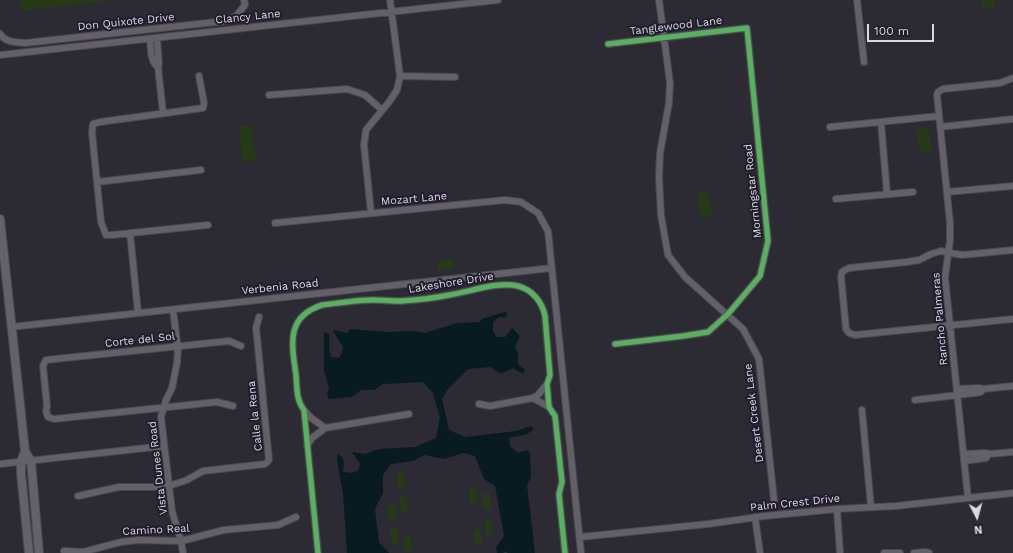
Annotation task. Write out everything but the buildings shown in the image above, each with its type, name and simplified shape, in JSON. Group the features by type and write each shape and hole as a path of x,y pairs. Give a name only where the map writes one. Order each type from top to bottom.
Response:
{"main road":[{"path":"0,218 24,451 21,462 29,553"},
{"path":"24,451 31,461 39,553"}],"street":[{"name":"Don Quixote Drive","path":"0,34 1,37 12,42 25,43 225,21 236,16 245,4 244,0"},
{"name":"Mozart Lane","path":"390,0 400,76 397,90 366,130 364,145 371,213 505,200 521,202 538,213 548,231 581,553"},
{"path":"429,0 430,7"},
{"name":"Clancy Lane","path":"0,55 472,1 498,0"},
{"name":"Desert Creek Lane","path":"659,0 670,83 669,103 660,153 659,178 661,215 668,255 685,276 743,329 758,359 774,500"},
{"path":"857,0 864,62"},
{"name":"Tanglewood Lane","path":"608,44 747,28"},
{"name":"Morningstar Road","path":"615,344 708,332 728,314 760,276 768,241 747,28"},
{"path":"150,38 152,59 155,66 158,67"},
{"path":"157,38 158,67 163,113"},
{"path":"199,76 204,103 203,108 110,120 93,124 92,133 101,222 106,235 208,225"},
{"path":"400,76 455,78"},
{"name":"Rancho Palmeras","path":"968,498 945,277 950,241 950,223 937,95 938,92 943,89 1000,83 1013,78"},
{"path":"269,95 347,89 365,95 382,110"},
{"path":"830,127 939,116"},
{"path":"940,127 1013,120"},
{"path":"880,122 888,194"},
{"path":"97,182 201,170"},
{"path":"947,192 1013,186"},
{"path":"836,199 913,192"},
{"path":"275,223 371,213"},
{"path":"130,233 138,313"},
{"path":"1013,250 962,255 941,251 919,260 849,268 842,272 841,276 846,329 849,333 863,335 1013,319"},
{"name":"Verbenia Road","path":"11,327 552,268"},
{"name":"Lakeshore Drive","path":"318,553 304,410 298,400 292,337 297,323 307,312 322,305 372,300 400,301 449,295 494,286 512,285 520,286 529,291 540,303 545,316 550,376 547,384 550,407 555,416 562,482 559,494 565,553"},
{"name":"Vista Dunes Road","path":"173,310 177,346 177,363 172,388 163,407 161,417 172,511 183,553"},
{"name":"Calle la Rena","path":"78,496 119,487 168,486 187,480 203,471 265,464 269,460 256,328 260,317"},
{"name":"Corte del Sol","path":"163,407 54,419 48,417 46,411 47,406 43,366 46,360 229,340 241,346"},
{"path":"479,404 490,406 533,398 538,395 547,384"},
{"path":"915,400 957,392 981,392 983,389 1013,386"},
{"path":"533,398 550,407"},
{"path":"163,407 217,402 233,406"},
{"path":"304,410 310,417 325,428"},
{"path":"862,410 872,507"},
{"path":"307,446 312,438 325,428 409,414"},
{"path":"0,464 164,446"},
{"path":"964,457 979,456 986,458 989,454 1013,452"},
{"name":"Palm Crest Drive","path":"580,537 708,524 755,517 837,509 896,506 1013,493"},
{"path":"837,509 840,553"},
{"name":"Camino Real","path":"64,551 83,552 121,542 132,541 181,541 224,530 278,525 296,517"},
{"path":"755,517 760,553"},
{"path":"884,553 900,553"},
{"path":"914,553 929,553"}],"green space":[{"path":"20,0 113,0 21,11"},
{"path":"982,0 994,0 995,8 983,10"},
{"path":"251,125 257,160 242,162 239,126"},
{"path":"928,127 932,150 931,152 921,152 917,130"},
{"path":"708,192 712,212 710,216 702,217 697,205 698,193"},
{"path":"453,260 454,268 438,270 437,261"},
{"path":"404,471 406,487 398,488 397,472"},
{"path":"476,487 478,503 470,504 469,488"},
{"path":"482,494 489,494 491,509 483,510"},
{"path":"399,496 407,496 408,512 401,512"},
{"path":"395,504 397,520 389,521 388,505"},
{"path":"491,518 493,534 486,535 484,519"},
{"path":"397,528 399,544 392,545 390,529"},
{"path":"480,529 482,545 475,546 473,530"},
{"path":"410,534 412,550 405,551 403,535"}],"water":[{"path":"506,312 507,317 499,317 493,322 493,331 497,337 505,337 512,328 520,336 515,347 518,352 518,364 525,370 523,374 513,368 501,374 490,367 468,369 447,390 442,399 449,430 465,437 516,431 531,426 534,429 527,434 509,438 510,446 518,453 527,450 530,453 531,477 527,485 535,553 508,553 505,551 503,553 497,553 496,547 504,536 495,486 484,479 475,456 463,453 444,459 424,455 413,461 391,464 383,475 383,493 375,509 379,542 389,553 347,553 343,494 337,460 338,454 342,457 344,463 343,472 351,473 358,471 360,464 352,452 365,454 379,449 415,447 436,438 440,418 433,393 423,382 383,384 374,390 361,390 352,397 329,399 327,395 329,388 324,370 324,332 329,334 329,348 331,357 339,358 343,347 333,331 334,330 347,333 350,329 387,332 414,331 425,333 457,323 479,322 484,318"}],"cycle path":[{"path":"608,44 747,28 768,241 760,276 728,314 708,332 615,344"},
{"path":"318,553 304,410 298,398 293,353 296,325 310,310 322,305 367,300 401,301 437,297 501,285 518,286 528,290 536,297 544,311 550,375 547,384 549,407 555,416 562,482 559,494 565,553"}]}
